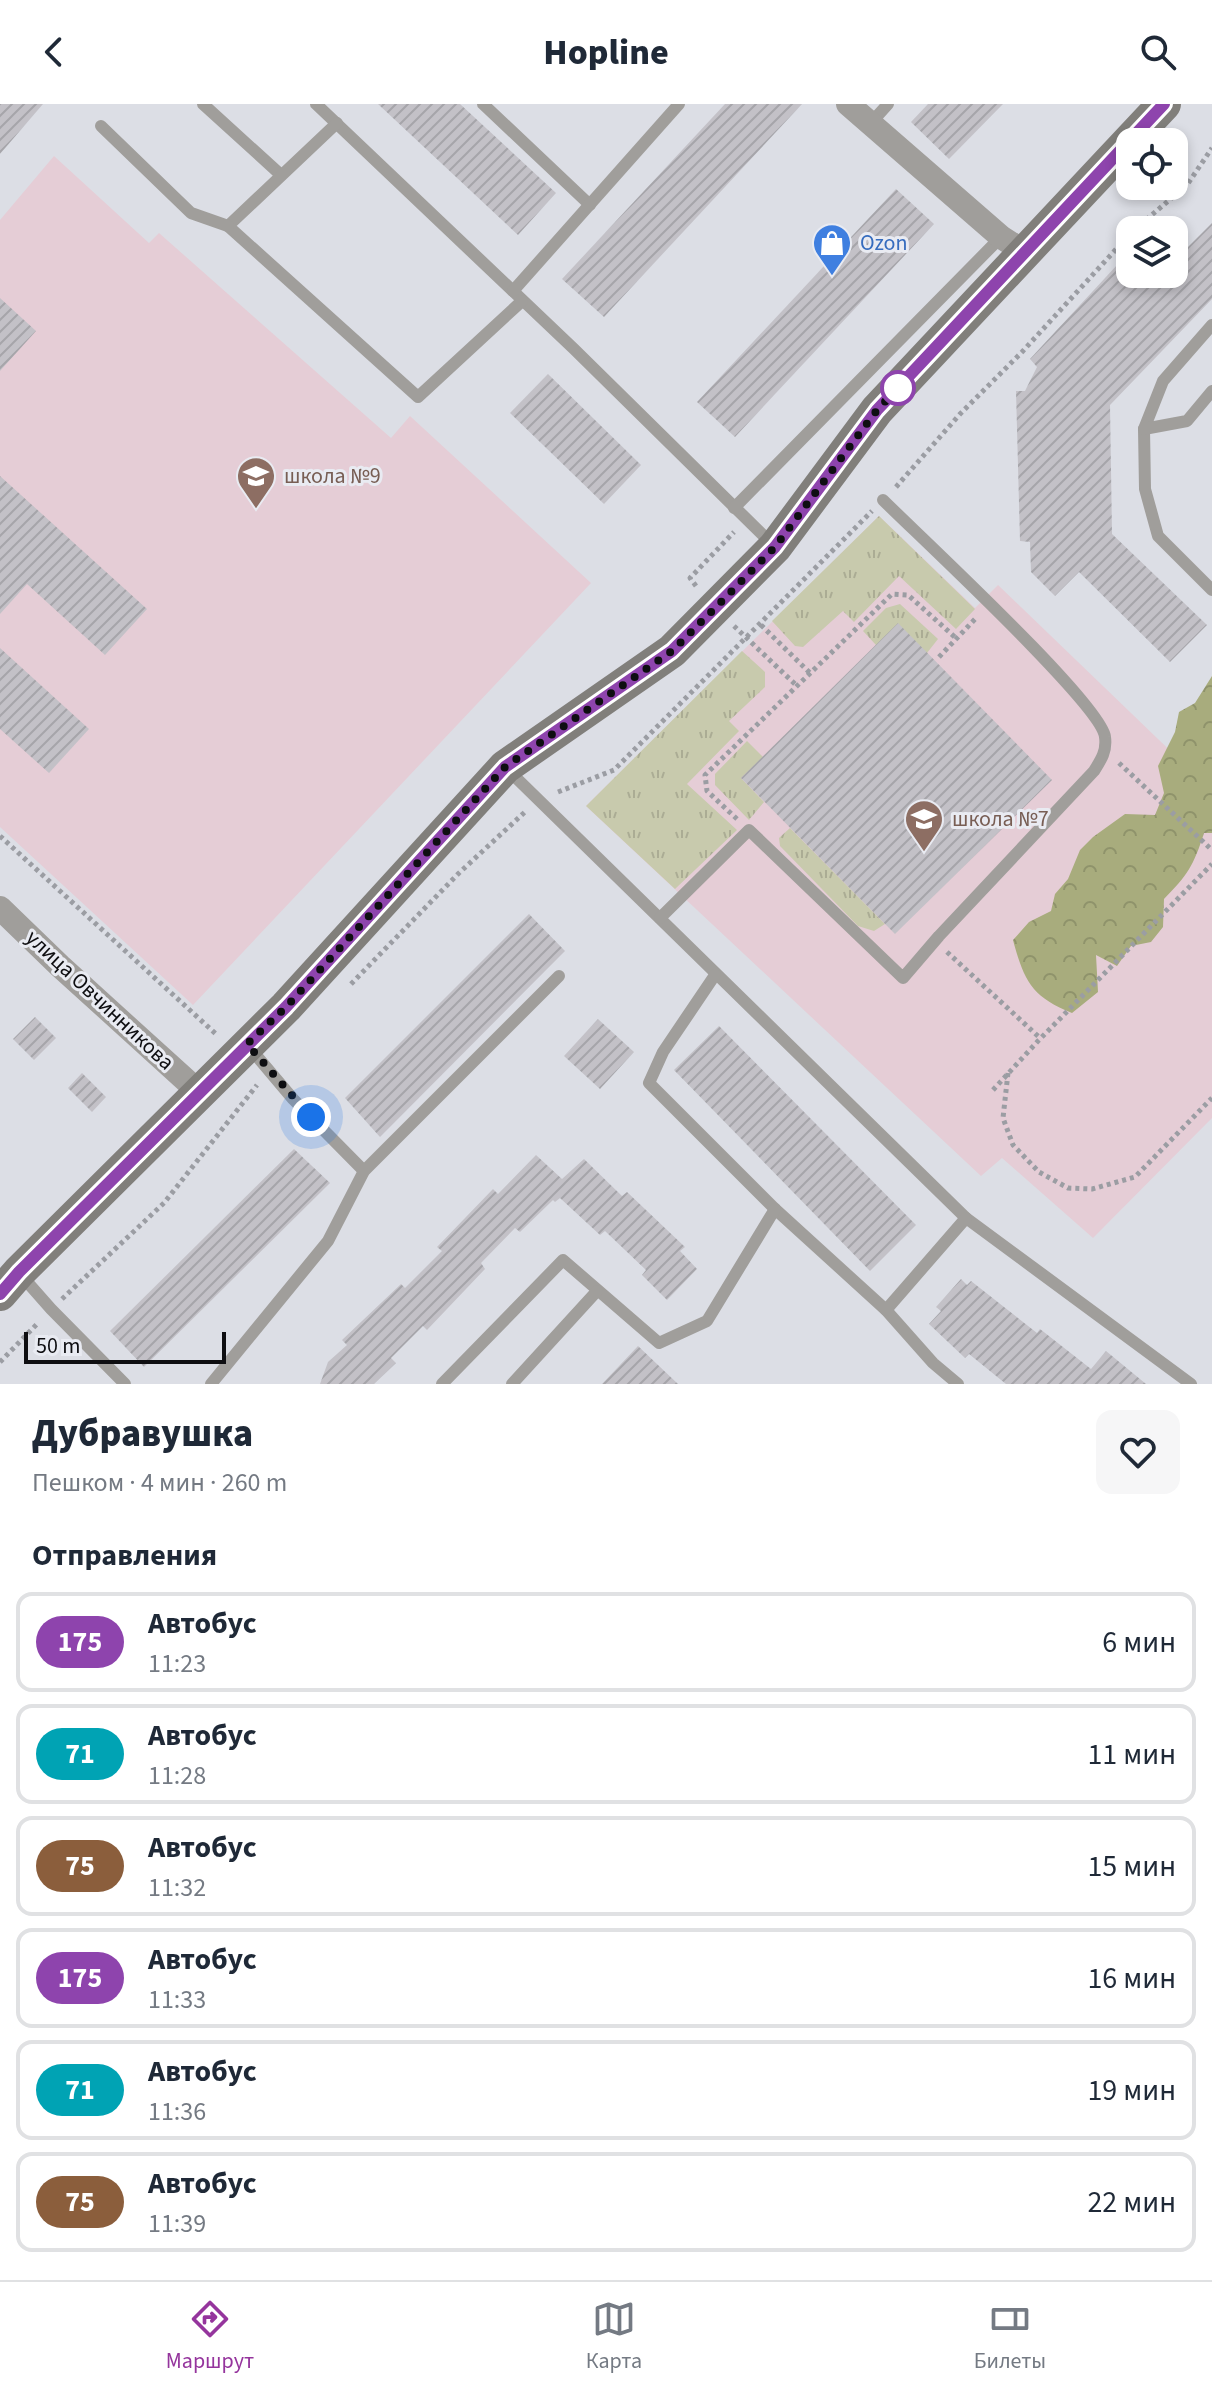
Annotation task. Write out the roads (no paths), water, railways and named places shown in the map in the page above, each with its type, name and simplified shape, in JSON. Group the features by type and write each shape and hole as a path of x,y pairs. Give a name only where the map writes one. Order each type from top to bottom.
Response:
{"street":[{"path":"848,104 1013,245"},
{"path":"10,1283 200,1093 236,1043 286,1007 505,767 672,651 775,547 877,410 1013,245 1164,104"},
{"name":"улица Овчинникова","path":"0,908 200,1093"}],"lane":[{"path":"316,104 775,547"},
{"path":"483,104 590,205"},
{"path":"101,126 191,213 228,226 418,397 518,296 590,205 679,104"},
{"path":"870,124 888,104"},
{"path":"205,105 281,175"},
{"path":"228,226 337,123"},
{"path":"734,508 1013,245"},
{"path":"1212,325 1163,381 1144,429 1145,489 1158,536 1212,590"},
{"path":"1144,429 1187,421 1212,391"},
{"path":"660,918 749,830 903,978 1094,771 1104,756 1106,735 1092,711 1035,650 883,500"},
{"path":"505,767 966,1218 1191,1384"},
{"path":"715,975 663,1052 649,1083 775,1209 886,1310 933,1363 958,1384"},
{"path":"211,1384 328,1241 364,1171 559,976"},
{"path":"236,1043 364,1171"},
{"path":"442,1384 563,1260 659,1343 707,1321 775,1209"},
{"path":"886,1310 966,1218"},
{"path":"10,1283 51,1309 125,1384"},
{"path":"512,1384 597,1291"}],"place":[{"name":"Ozon","path":"832,277"},
{"name":"школа №9","path":"256,510"},
{"name":"школа №7","path":"924,853"}]}
